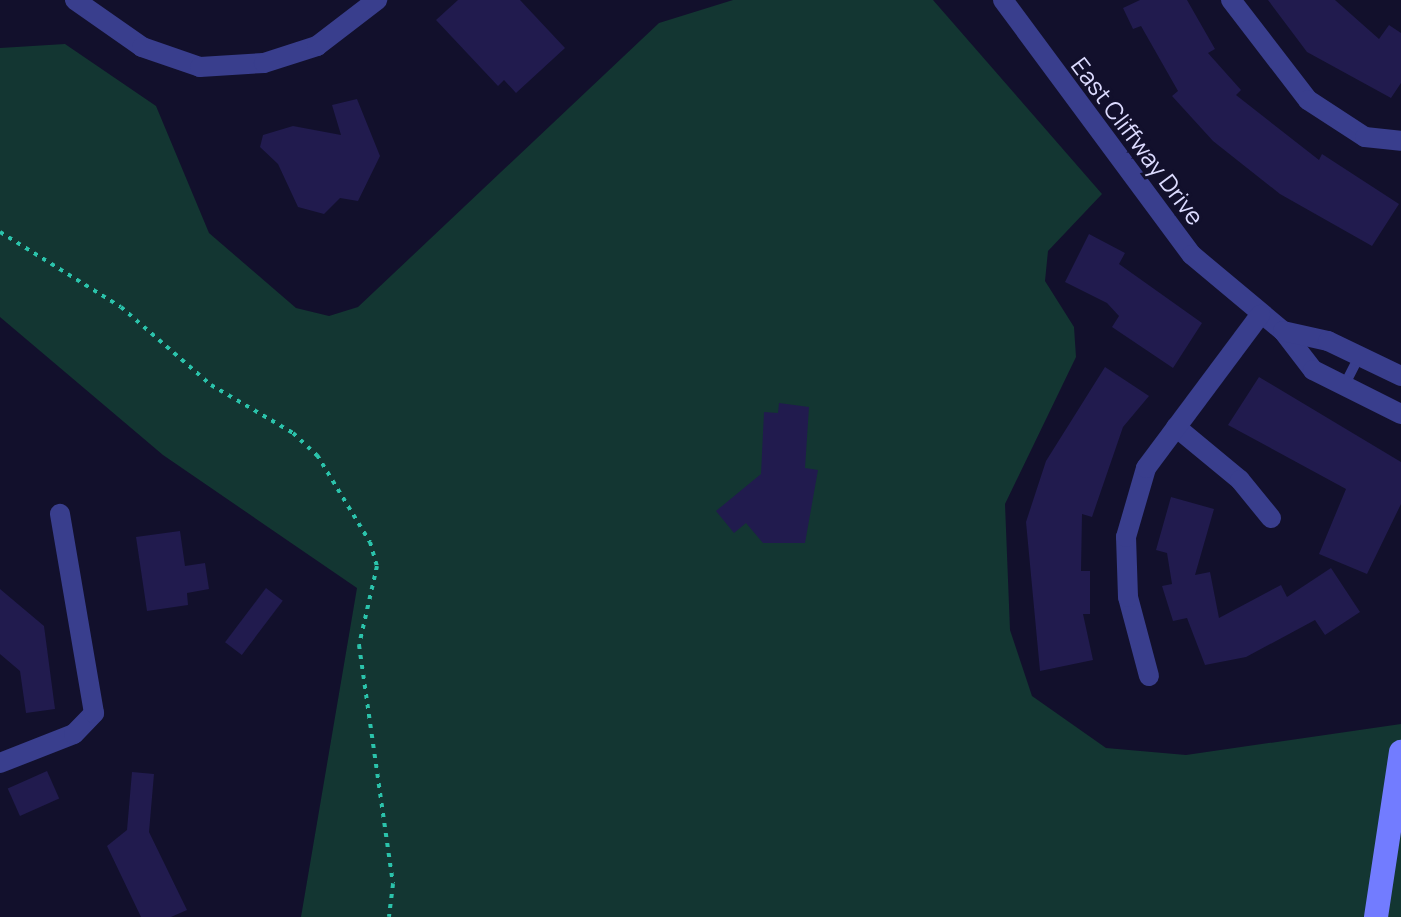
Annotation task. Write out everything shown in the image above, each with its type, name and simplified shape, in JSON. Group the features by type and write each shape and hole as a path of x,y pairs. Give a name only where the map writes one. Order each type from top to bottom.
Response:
{"main road":[{"path":"1376,917 1401,752"}],"street":[{"path":"75,0 142,47 200,67 264,63 317,46 377,0"},
{"name":"East Cliffway Drive","path":"1003,0 1130,180 1192,255 1260,315 1283,331 1359,356 1401,376"},
{"path":"1231,0 1308,100 1365,137 1401,141"},
{"path":"1149,676 1128,597 1126,537 1146,468 1260,315"},
{"name":"East Cliffway Drive","path":"1283,331 1313,370 1401,414"},
{"path":"1176,427 1240,480 1271,518"},
{"path":"0,763 74,734 94,713 60,514"}],"lane":[{"path":"1344,386 1359,356"}],"path":[{"path":"0,232 121,307 211,385 293,433 317,455 370,542 377,566 359,645 393,884 389,917"}],"green space":[{"path":"733,0 933,0 1102,194 1048,251 1045,281 1074,327 1076,357 1005,504 1010,630 1032,696 1106,748 1186,755 1401,724 1401,917 301,917 357,588 163,455 0,317 0,48 65,44 156,106 209,233 296,308 329,316 358,307 659,23"}],"building":[{"path":"458,0 520,0 565,48 516,93 504,80 498,86 436,20"},
{"path":"1140,0 1187,0 1215,49 1208,53 1241,90 1236,95 1319,160 1322,154 1399,204 1372,246 1280,194 1213,141 1172,96 1178,91 1141,26 1133,29 1123,8"},
{"path":"1268,0 1335,0 1379,39 1389,25 1401,33 1401,83 1391,98 1307,52"},
{"path":"357,99 380,156 358,201 340,198 324,214 298,207 278,164 260,147 263,135 293,126 341,135 332,105"},
{"path":"1089,234 1125,253 1119,264 1202,323 1173,368 1112,327 1119,316 1107,303 1065,282"},
{"path":"1105,367 1149,396 1123,427 1092,517 1082,514 1081,571 1090,571 1090,614 1083,614 1093,660 1040,671 1026,522 1046,461"},
{"path":"1259,377 1401,462 1401,504 1367,574 1319,554 1346,489 1228,425"},
{"path":"779,403 809,407 805,468 818,470 805,543 763,543 746,523 734,533 716,511 761,474 764,412 778,413"},
{"path":"1171,497 1214,509 1195,575 1210,572 1219,618 1281,585 1287,597 1331,568 1360,612 1325,635 1315,620 1246,657 1205,665 1187,618 1173,621 1162,586 1172,584 1167,553 1156,550"},
{"path":"180,531 185,566 205,563 209,589 187,593 188,605 147,611 136,537"},
{"path":"266,588 283,601 242,655 225,642"},
{"path":"0,589 44,626 55,709 26,713 20,671 0,654"},
{"path":"47,771 59,798 20,816 8,788"},
{"path":"132,772 154,774 149,832 187,910 171,917 141,917 107,846 127,830"}]}
